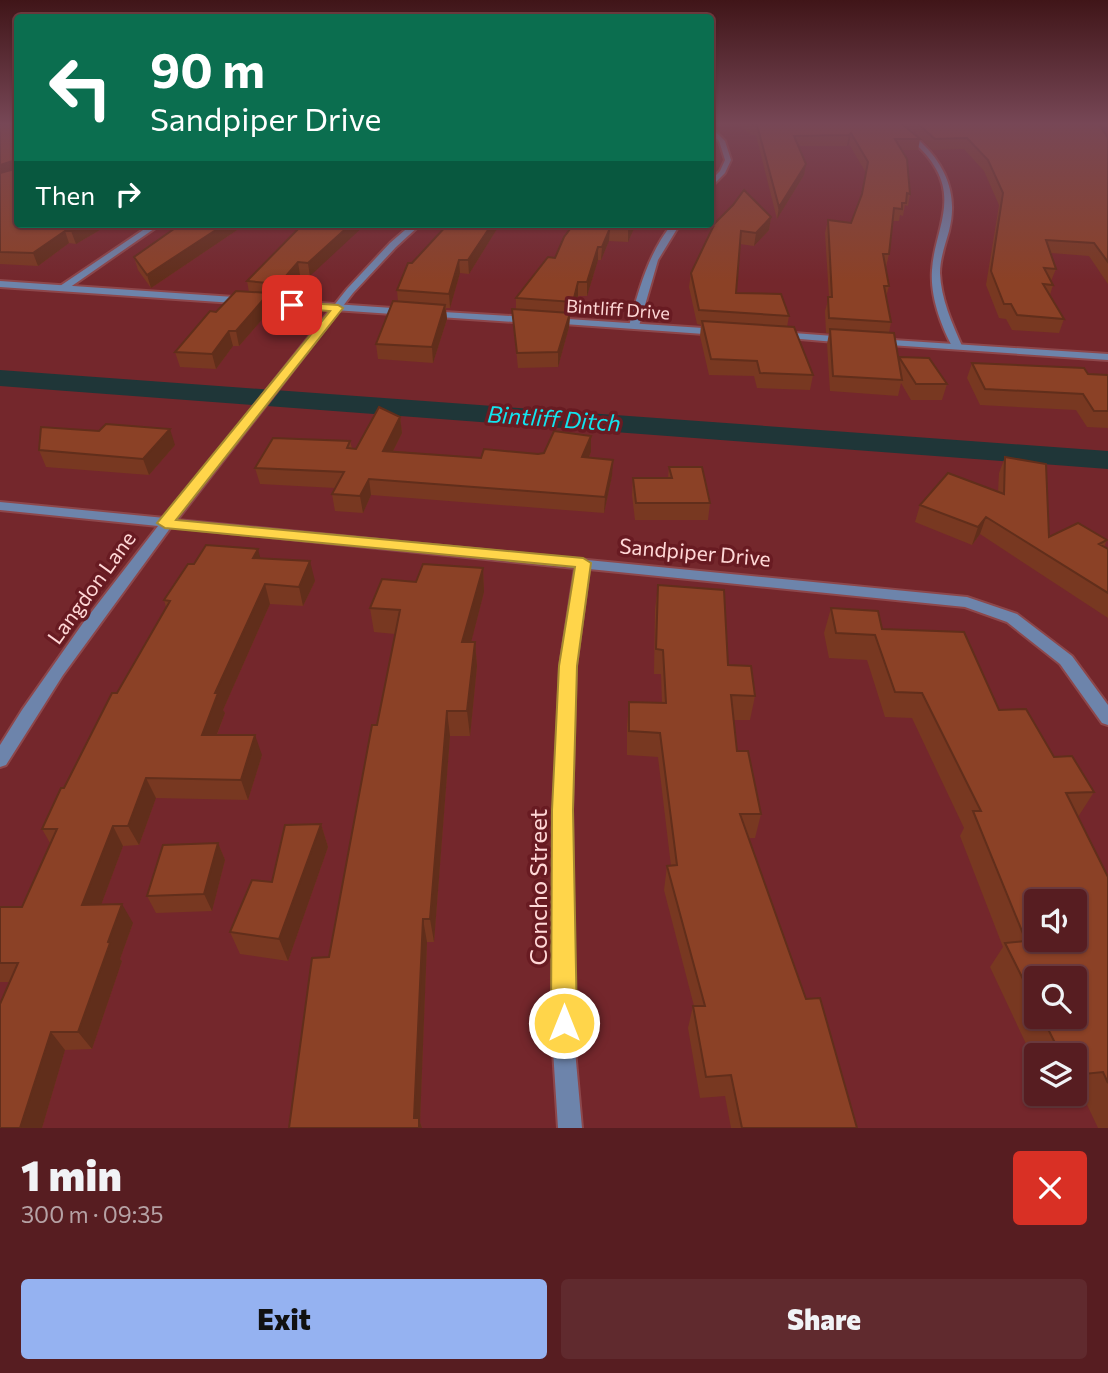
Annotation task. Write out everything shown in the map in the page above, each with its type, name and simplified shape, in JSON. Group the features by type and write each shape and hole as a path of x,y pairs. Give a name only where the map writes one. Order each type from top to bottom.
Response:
{"street":[{"path":"943,176 947,187 949,208 936,271 941,313 957,346"},
{"path":"63,288 151,228"},
{"name":"Langdon Lane","path":"0,760 104,605 165,523 372,267 413,228"},
{"path":"634,326 649,268 666,236 673,228"},
{"name":"Bintliff Drive","path":"0,284 729,332"},
{"path":"769,335 1108,358"},
{"name":"Sandpiper Drive","path":"0,506 967,602 1012,618 1066,660 1108,718"},
{"name":"Concho Street","path":"570,1128 564,1050 563,810 568,666 583,563"}],"building":[{"path":"0,176 14,176 14,228 77,228 65,231 33,253 0,252"},
{"path":"771,176 799,176 779,207"},
{"path":"865,176 908,176 910,194 907,193 902,209 894,208 889,254 883,254 889,286 884,286 891,322 829,318 828,297 832,297 828,220 851,223"},
{"path":"995,176 1108,176 1108,262 1094,243 1046,240 1056,269 1044,268 1053,285 1043,284 1064,319 1017,315 1011,304 1004,304 991,271 1003,193"},
{"path":"744,190 771,217 756,233 741,231 736,293 781,294 789,316 699,310 691,273 714,224"},
{"path":"175,228 219,228 147,275 134,257"},
{"path":"299,228 347,228 308,263 298,262 279,284 247,281"},
{"path":"444,228 489,228 468,260 459,260 449,294 397,290 408,263 412,263"},
{"path":"571,228 610,228 602,247 598,247 587,282 578,282 573,302 516,298 548,257 555,258"},
{"path":"236,291 269,293 236,331 229,331 212,354 175,352 210,311 216,312"},
{"path":"393,301 445,305 432,347 376,344"},
{"path":"512,309 570,313 558,352 517,353"},
{"path":"702,321 794,327 813,375 760,373 757,361 711,359"},
{"path":"830,329 894,333 902,380 833,376"},
{"path":"899,357 929,358 947,384 916,384"},
{"path":"972,363 1084,368 1088,374 1108,375 1108,411 1094,411 1083,394 985,389"},
{"path":"379,407 400,417 383,451 481,458 484,449 538,454 544,453 554,431 591,436 582,457 613,460 605,497 369,479 360,496 332,494 344,472 255,468 273,438 350,441 347,448 356,449"},
{"path":"106,424 170,429 143,459 39,450 41,427 99,431"},
{"path":"1005,457 1046,464 1049,537 1078,523 1107,540 1099,544 1108,549 1108,593 986,517 978,527 920,505 948,473 1004,494"},
{"path":"669,467 702,467 710,503 636,503 633,478 672,478"},
{"path":"206,545 258,549 253,558 310,561 299,587 265,584 215,693 218,693 202,735 255,735 241,780 146,778 128,826 113,826 82,905 122,904 78,1032 51,1032 20,1128 0,1128 0,1004 18,963 0,963 0,907 22,907 57,829 42,829 61,788 64,788 112,693 117,693 170,601 164,600 188,564 194,564"},
{"path":"423,564 483,568 462,642 475,642 467,711 447,711 430,919 423,919 414,1118 419,1118 419,1128 289,1128 312,958 329,957 372,725 377,725 400,610 370,608 382,579 416,582"},
{"path":"658,585 724,590 728,665 751,666 755,696 731,695 737,751 748,751 761,814 740,814 806,999 820,998 857,1128 742,1128 731,1075 706,1077 693,1006 705,1006 667,866 677,865 660,733 629,731 629,702 666,703 663,650 656,649"},
{"path":"831,608 878,611 882,629 964,632 999,710 1026,709 1054,757 1072,756 1094,792 1066,793 1108,877 1108,1083 1103,1072 1087,1074 1087,1043 1055,1043 1048,1029 1087,1029 1087,966 1024,966 1024,981 1005,943 1024,941 1024,952 1087,952 1087,889 1024,889 1024,936 973,811 981,811 922,693 895,692 875,635 836,633"},
{"path":"321,824 279,939 230,932 252,880 272,882 285,825"},
{"path":"218,843 204,894 147,896 163,845"}],"waterway":[{"name":"Bintliff Ditch","path":"0,378 1108,460"}],"route":[{"path":"292,305 338,308 253,417 165,523 583,563 568,666 563,810 564,1023"}]}
